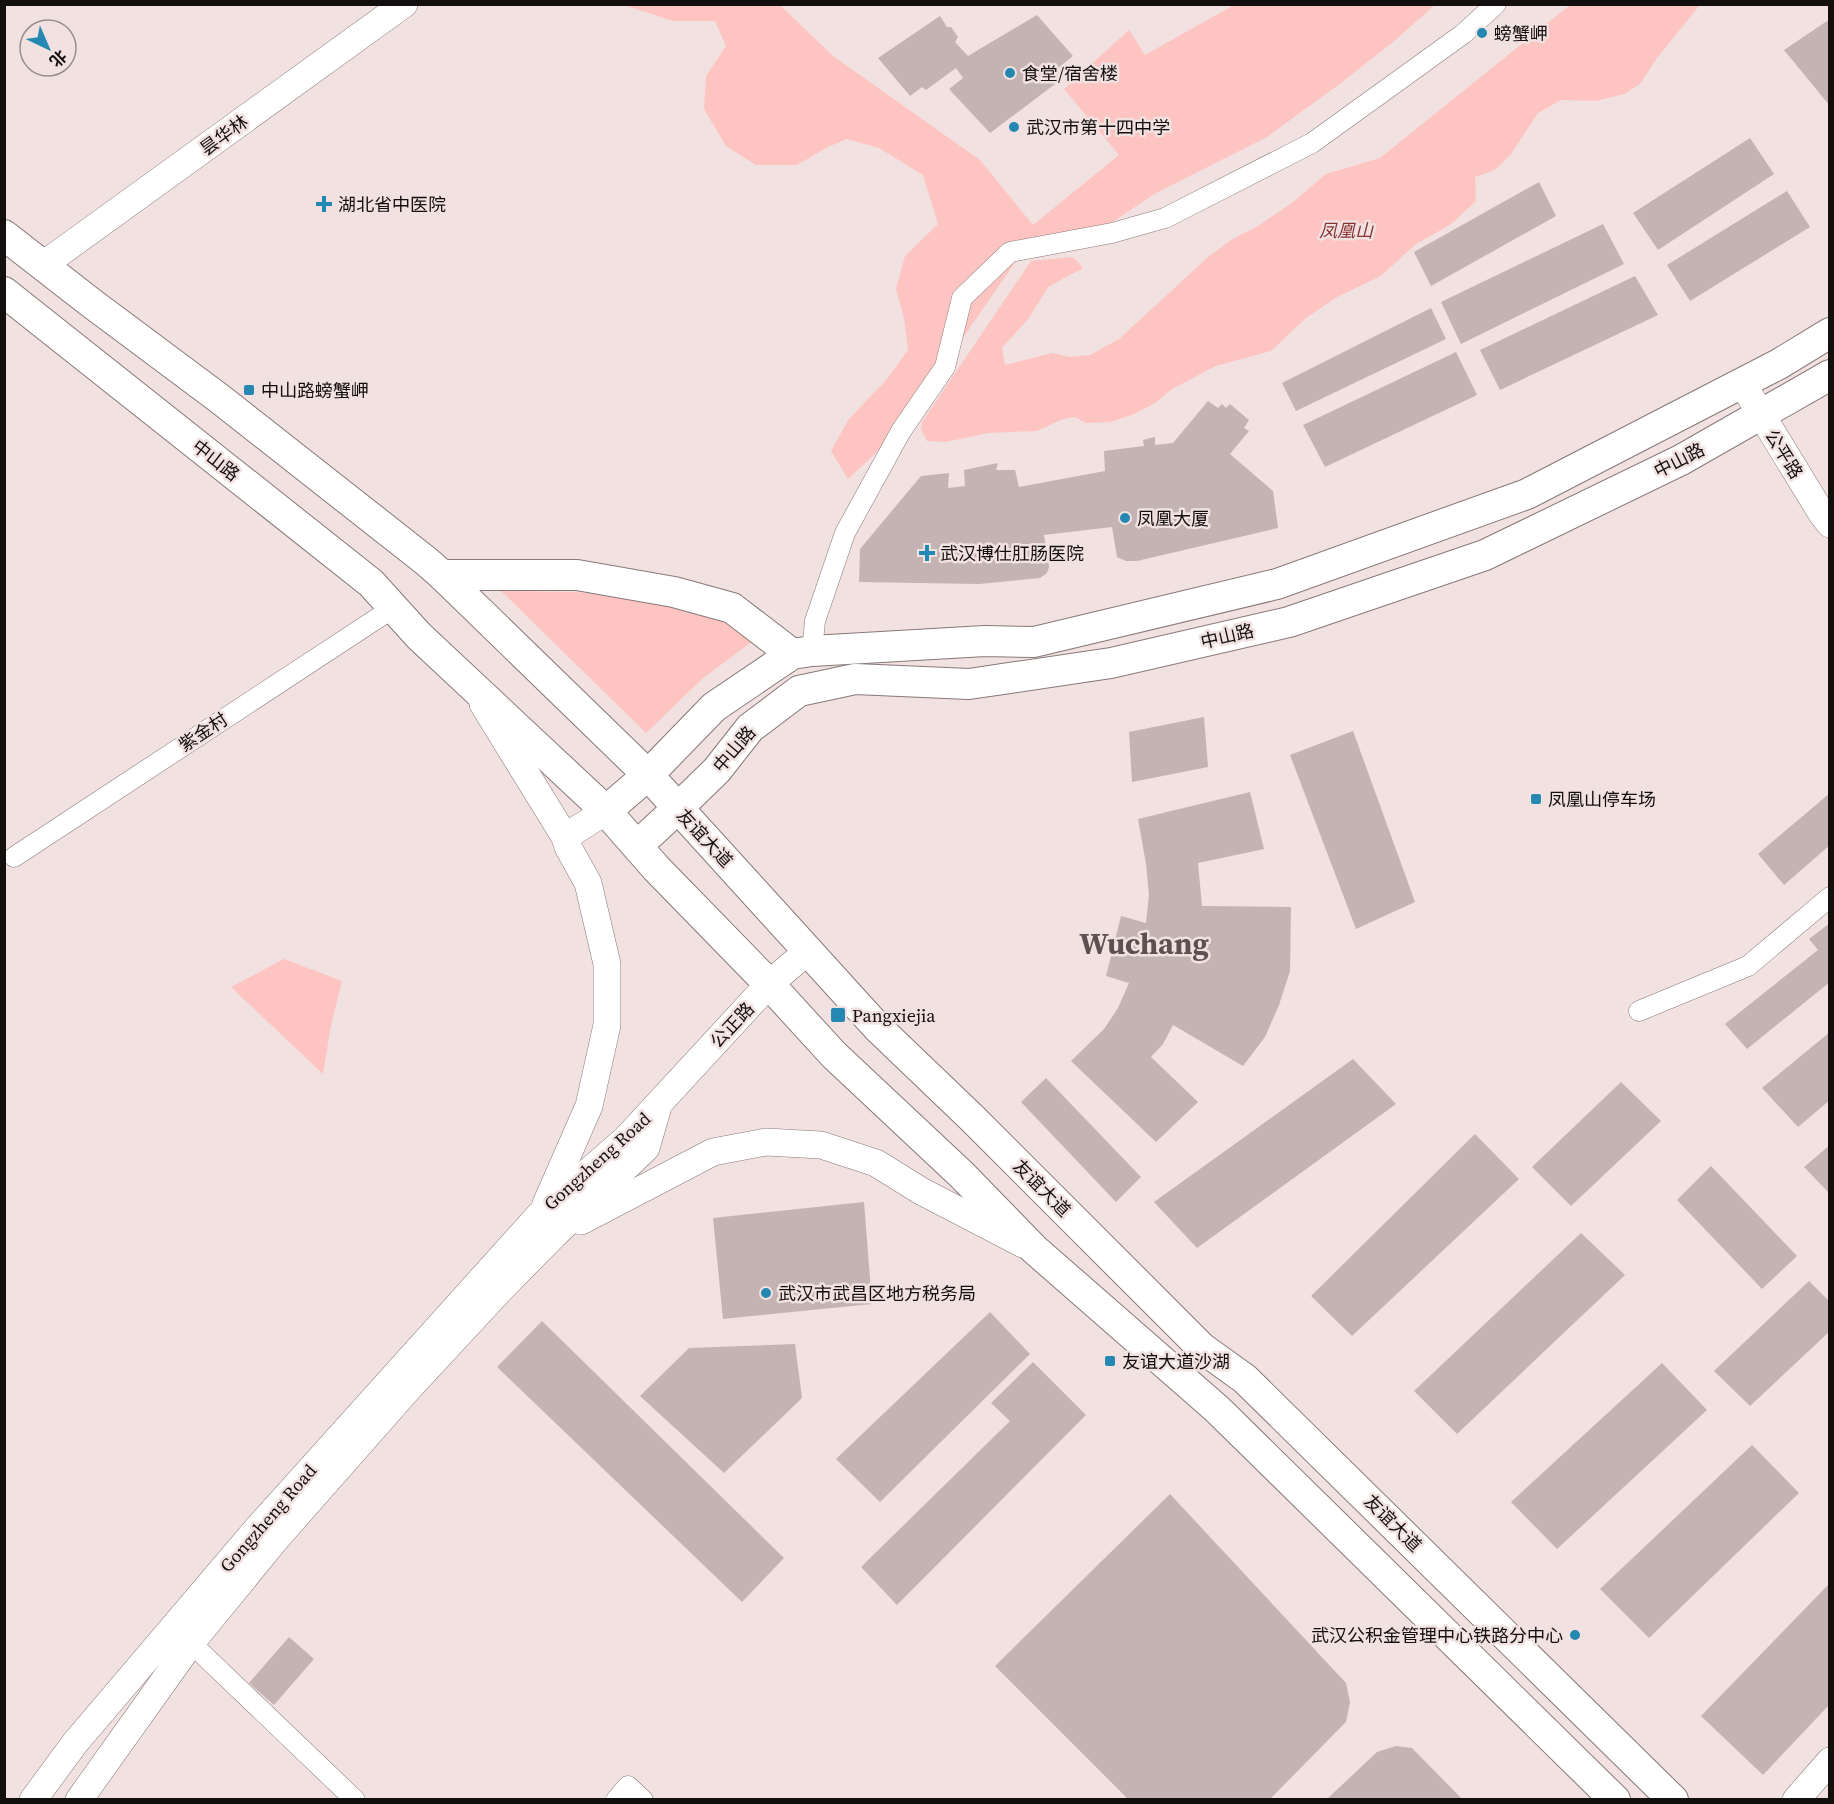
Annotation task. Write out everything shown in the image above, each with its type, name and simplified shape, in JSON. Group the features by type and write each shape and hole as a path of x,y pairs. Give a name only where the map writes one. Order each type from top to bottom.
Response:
{"main road":[{"name":"昙华林","path":"43,265 404,4"},
{"path":"4,235 220,399 434,568 577,575 674,592 732,608 802,652"},
{"name":"中山路","path":"4,292 371,583 419,636 473,687"},
{"path":"565,837 606,811 648,775 714,707 802,652 985,641 1034,642 1277,584 1527,494 1779,364 1830,333"},
{"name":"中山路","path":"637,846 717,770 750,728 799,691 855,679 969,684 1111,663 1289,622 1485,555 1681,460 1830,375"},
{"name":"公平路","path":"1742,383 1760,416 1830,524"},
{"name":"友谊大道","path":"434,568 648,775 878,1028 973,1119 1202,1348 1245,1378 1673,1800"},
{"path":"473,687 606,811 656,868 770,984 834,1055 962,1175 1034,1249 1217,1409 1615,1800"},
{"path":"473,687 565,837 588,883 607,964 606,1025 588,1106 543,1211"},
{"name":"公正路","path":"660,1104 770,984 808,951"},
{"name":"Gongzheng Road","path":"33,1800 75,1743 256,1530 543,1211 626,1139 660,1104"},
{"name":"Gongzheng Road","path":"80,1800 191,1643 275,1540 358,1445 492,1299 554,1235 645,1148 660,1104"},
{"path":"554,1235 713,1152 766,1142 821,1145 876,1163 921,1191 1034,1249"},
{"path":"1796,1800 1830,1761"}],"street":[{"path":"802,652 845,533 901,431 945,367 962,298 1010,252 1112,233 1165,218 1302,149 1463,34 1497,4"},
{"name":"紫金村","path":"14,857 393,608"},
{"path":"1639,1011 1748,966 1830,897"},
{"path":"191,1643 355,1800"},
{"path":"616,1800 628,1786 643,1800"}],"green space":[{"path":"630,4 780,5 833,56 980,160 1033,225 1119,155 1064,89 1129,30 1145,55 1234,5 1435,5 1341,83 1267,137 1156,193 1108,225 1047,239 1016,261 897,433 848,479 831,451 848,420 887,379 908,350 904,318 896,289 905,256 938,224 923,175 879,148 847,139 797,165 756,165 726,146 704,109 706,76 726,46 715,21 673,21 627,6"},
{"name":"凤凰山","path":"1570,5 1700,5 1657,58 1640,84 1624,94 1596,101 1561,100 1538,113 1511,154 1495,170 1475,177 1476,201 1450,225 1416,244 1381,276 1337,297 1306,318 1271,351 1216,366 1172,389 1155,403 1111,422 1086,423 1075,417 1063,419 1037,431 988,433 946,442 927,441 921,429 922,422 1031,261 1073,257 1083,268 1048,287 1029,318 1002,348 1005,365 1052,353 1069,357 1090,355 1119,339 1208,257 1293,202 1326,174 1380,158"},
{"path":"501,591 578,592 647,601 744,622 754,640 702,679 646,733"},
{"path":"284,959 342,981 331,1025 323,1074 231,987"}],"building":[{"name":"食堂/宿舍楼","path":"1037,15 1073,56 1057,69 1063,78 990,133 949,89 963,78 956,68 926,90 922,87 910,96 878,58 940,16 947,27 951,27 958,37 955,42 968,56"},
{"path":"1830,19 1830,106 1784,50"},
{"path":"1750,138 1774,174 1658,250 1633,213"},
{"path":"1539,182 1556,216 1431,286 1414,252"},
{"path":"1787,191 1810,227 1690,301 1667,265"},
{"path":"1603,224 1624,264 1461,344 1441,302"},
{"path":"1635,276 1658,315 1500,390 1480,350"},
{"path":"1431,308 1446,339 1296,411 1282,383"},
{"path":"1456,352 1477,395 1325,467 1303,425"},
{"name":"凤凰大厦","path":"1208,401 1218,408 1222,404 1226,408 1230,404 1249,420 1244,428 1249,431 1230,454 1273,491 1278,528 1137,561 1126,561 1117,557 1112,527 1044,535 1049,567 1047,573 1040,578 979,584 859,582 860,549 921,476 949,473 948,488 965,486 964,470 998,463 996,470 1015,470 1019,487 1105,471 1104,451 1144,446 1143,440 1155,437 1155,445 1173,443"},
{"path":"1204,717 1208,767 1132,782 1129,732"},
{"path":"1353,731 1415,902 1356,929 1290,755"},
{"path":"1250,792 1264,849 1198,863 1202,906 1291,907 1290,971 1265,1037 1243,1066 1173,1025 1163,1044 1151,1057 1198,1102 1156,1142 1071,1061 1104,1029 1118,1008 1129,983 1106,976 1121,916 1146,923 1149,895 1138,819"},
{"path":"1830,793 1830,845 1784,885 1758,854"},
{"path":"1830,923 1830,982 1747,1049 1725,1024 1818,950 1809,939"},
{"path":"1830,1032 1830,1100 1798,1127 1762,1088"},
{"path":"1353,1059 1396,1104 1197,1248 1154,1202"},
{"path":"1046,1078 1141,1177 1116,1202 1021,1102"},
{"path":"1621,1082 1661,1121 1571,1206 1532,1167"},
{"path":"1475,1134 1519,1179 1352,1336 1311,1296"},
{"path":"1830,1145 1830,1194 1804,1167"},
{"path":"1711,1166 1797,1256 1762,1289 1677,1200"},
{"name":"武汉市武昌区地方税务局","path":"864,1202 872,1304 723,1319 713,1218"},
{"path":"1581,1233 1625,1275 1457,1434 1414,1391"},
{"path":"1809,1281 1830,1302 1830,1331 1750,1406 1714,1371"},
{"path":"990,1312 1030,1354 880,1502 836,1459"},
{"path":"542,1321 784,1558 742,1602 497,1367"},
{"path":"795,1344 802,1398 724,1473 640,1396 689,1348"},
{"path":"1033,1362 1086,1415 897,1605 861,1567 1010,1421 991,1403"},
{"path":"1662,1363 1707,1410 1557,1549 1511,1502"},
{"path":"1752,1445 1799,1493 1649,1638 1600,1589"},
{"path":"1170,1494 1346,1683 1350,1702 1346,1722 1269,1800 1129,1800 995,1666"},
{"path":"1830,1583 1830,1704 1763,1775 1701,1716"},
{"path":"289,1637 314,1659 274,1705 249,1683"},
{"path":"1396,1746 1412,1748 1463,1800 1326,1800 1377,1752"}],"place":[{"name":"螃蟹岬","path":"1482,33"},
{"name":"食堂/宿舍楼","path":"1010,73"},
{"name":"武汉市第十四中学","path":"1014,127"},
{"name":"湖北省中医院","path":"324,204"},
{"name":"中山路螃蟹岬","path":"249,390"},
{"name":"凤凰大厦","path":"1125,518"},
{"name":"武汉博仕肛肠医院","path":"927,553"},
{"name":"凤凰山停车场","path":"1536,799"},
{"name":"Pangxiejia","path":"838,1015"},
{"name":"武汉市武昌区地方税务局","path":"766,1293"},
{"name":"友谊大道沙湖","path":"1110,1361"},
{"name":"武汉公积金管理中心铁路分中心","path":"1575,1635"}],"district":[{"name":"Wuchang","path":"1144,943"}]}
